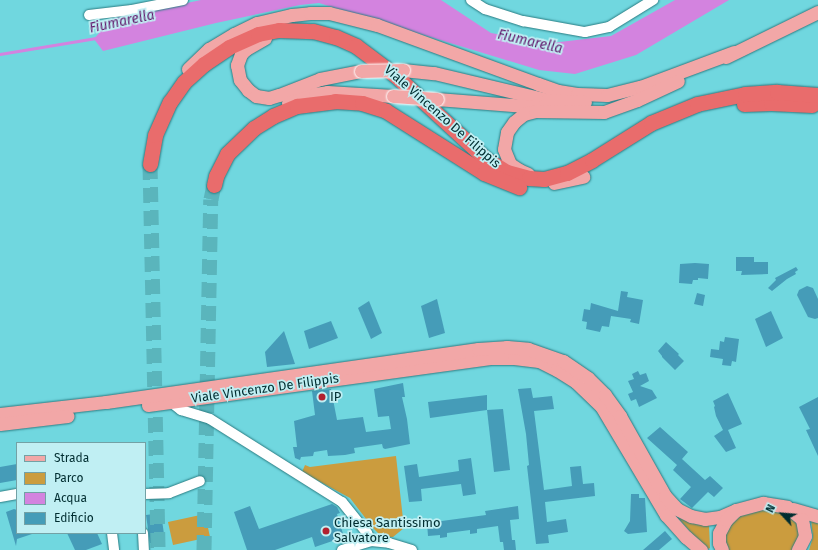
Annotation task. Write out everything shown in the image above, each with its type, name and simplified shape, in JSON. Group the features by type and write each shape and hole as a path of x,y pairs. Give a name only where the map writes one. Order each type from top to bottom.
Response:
{"highway":[{"name":"Viale Vincenzo De Filippis","path":"150,164 155,134 176,92 204,64 229,47 258,34 279,30 301,30 336,37 367,52 396,76 476,150 507,172 525,178 544,179 581,172 651,123 697,104 744,94 776,92 818,95"},
{"name":"Viale Vincenzo De Filippis","path":"215,180 234,146 254,128 273,116 297,106 335,101 362,103 386,111 484,173 518,186 528,188 548,188 673,123 706,112 747,104 771,103 818,105"}],"main road":[{"path":"155,134 162,107 169,93 179,79 209,49 234,34 257,23 292,15 328,12 377,25 558,91 577,94 607,95 640,87 734,52"},
{"path":"581,172 546,175 531,174 519,170 510,164 505,155 504,144 507,132 518,117 529,112 604,112 637,100 818,12"},
{"path":"581,172 560,182 535,184 515,181 500,175 485,166 419,104 371,63 355,52 334,43 312,37 292,35 266,38 246,49 238,61 237,70 240,80 248,90 256,96 269,98 320,79 361,71 403,70 434,73 538,98 567,102 597,101 624,97 653,87 675,75"},
{"path":"215,180 225,154 240,134 260,118 287,104 315,94 327,92 578,108 616,105 637,100"},
{"name":"Viale Vincenzo De Filippis","path":"0,423 478,350 507,347 528,349 563,361 588,378 605,395 620,416 665,496 677,509 691,516 705,519 720,517 736,510 763,503 787,507 818,516"},
{"name":"Viale Vincenzo De Filippis","path":"0,414 51,414 171,402 492,358 514,358 539,361 576,382 601,406 666,515 692,543 701,550"},
{"path":"0,430 51,414"},
{"path":"787,507 799,516 804,525 805,536 798,550"},
{"path":"722,550 718,538 720,528 736,510"}],"street":[{"path":"89,15 132,10 183,0"},
{"path":"471,0 485,9 523,21 585,32 609,27 653,0"},
{"path":"171,402 181,410 210,419 342,502 367,533 371,541"},
{"path":"146,494 169,493 200,481"},
{"path":"0,497 16,494"},
{"path":"112,534 114,550"},
{"path":"143,534 144,550"},
{"path":"342,550 371,541 389,543 412,550"}],"green space":[{"path":"396,456 404,528 393,537 382,537 373,528 350,498 302,472 305,465 310,467"},
{"path":"669,508 709,525 710,548 708,549 704,547"},
{"path":"768,509 784,512 795,518 802,531 793,550 727,550 723,534 736,517"},
{"path":"205,514 210,537 173,545 168,522"},
{"path":"811,520 818,521 818,550 809,550 813,537"}],"water":[{"path":"201,0 441,0 491,33 551,43 611,36 675,0 729,0 636,55 575,74 539,70 319,3 300,5 216,23 103,51 94,39 111,19"}],"building":[{"path":"736,257 754,257 754,262 768,262 768,274 741,275 742,271 736,271"},
{"path":"680,264 709,264 708,279 698,278 698,280 693,280 692,284 679,283"},
{"path":"796,267 798,270 795,272 796,274 772,291 768,288 776,280 775,278"},
{"path":"807,286 813,288 818,299 818,318 815,319 808,317 797,295 799,290"},
{"path":"621,291 628,292 627,297 643,300 639,324 630,322 631,319 611,316 609,327 602,326 600,332 586,329 587,322 582,321 584,309 590,310 591,303 618,311"},
{"path":"697,293 705,295 703,306 694,304"},
{"path":"437,299 445,333 429,338 421,306"},
{"path":"369,301 382,333 371,339 358,308"},
{"path":"771,311 783,338 766,347 755,319"},
{"path":"331,321 338,338 309,349 304,331"},
{"path":"284,331 295,364 267,367 265,352"},
{"path":"725,337 739,339 736,362 732,361 731,366 722,365 723,359 710,357 711,349 719,350 720,341 724,342"},
{"path":"666,342 684,361 675,370 658,351"},
{"path":"638,371 640,375 646,373 649,381 640,386 652,390 657,398 639,407 636,399 631,401 628,394 633,392 628,381 634,379 632,374"},
{"path":"403,383 405,397 402,397 407,419 410,444 385,449 383,448 382,444 354,448 355,453 345,455 328,456 327,450 314,452 313,456 301,457 300,460 295,458 293,447 297,447 294,421 315,415 312,391 331,389 337,420 363,417 366,432 391,429 389,416 378,417 374,389"},
{"path":"531,388 533,398 552,396 554,409 534,411 544,490 572,486 570,467 581,466 583,484 594,483 595,496 545,502 547,522 566,519 568,532 548,535 549,543 536,544 527,466 529,465 526,434 518,389"},
{"path":"728,393 742,424 728,430 736,448 726,452 714,436 723,430 716,416 713,401"},
{"path":"487,395 487,410 430,418 428,402"},
{"path":"818,397 818,456 806,430 810,429 799,407"},
{"path":"503,409 510,470 494,472 487,410"},
{"path":"660,427 688,452 682,459 705,480 710,476 723,488 714,497 708,492 692,508 680,499 691,487 673,470 677,465 647,438"},
{"path":"471,458 476,494 463,496 461,484 421,489 422,501 409,502 404,466 417,464 419,477 459,471 458,460"},
{"path":"16,464 16,480 0,483 0,467"},
{"path":"631,494 639,494 639,498 645,498 647,532 628,534 624,531 630,521"},
{"path":"332,504 337,507 340,513 337,514 344,537 315,547 312,537 275,550 247,550 234,512 250,506 259,529"},
{"path":"518,506 519,519 510,520 512,540 515,540 516,550 504,550 503,542 500,542 498,526 477,529 477,533 470,534 470,530 447,533 447,537 440,538 440,535 428,536 427,523 486,515 485,511"},
{"path":"16,510 16,534 32,534 17,539 16,546 6,512"},
{"path":"161,513 165,541 150,543 146,515"},
{"path":"665,531 672,539 659,550 643,550"},
{"path":"67,534 97,534 102,544 86,550 75,550"}],"waterway":[{"name":"Fiumarella","path":"0,54 96,38"}],"tunnel":[{"path":"150,164 158,550"},
{"path":"204,550 211,199 214,185"}],"place":[{"name":"IP","path":"322,397"},
{"name":"Chiesa Santissimo Salvatore","path":"326,531"}]}
